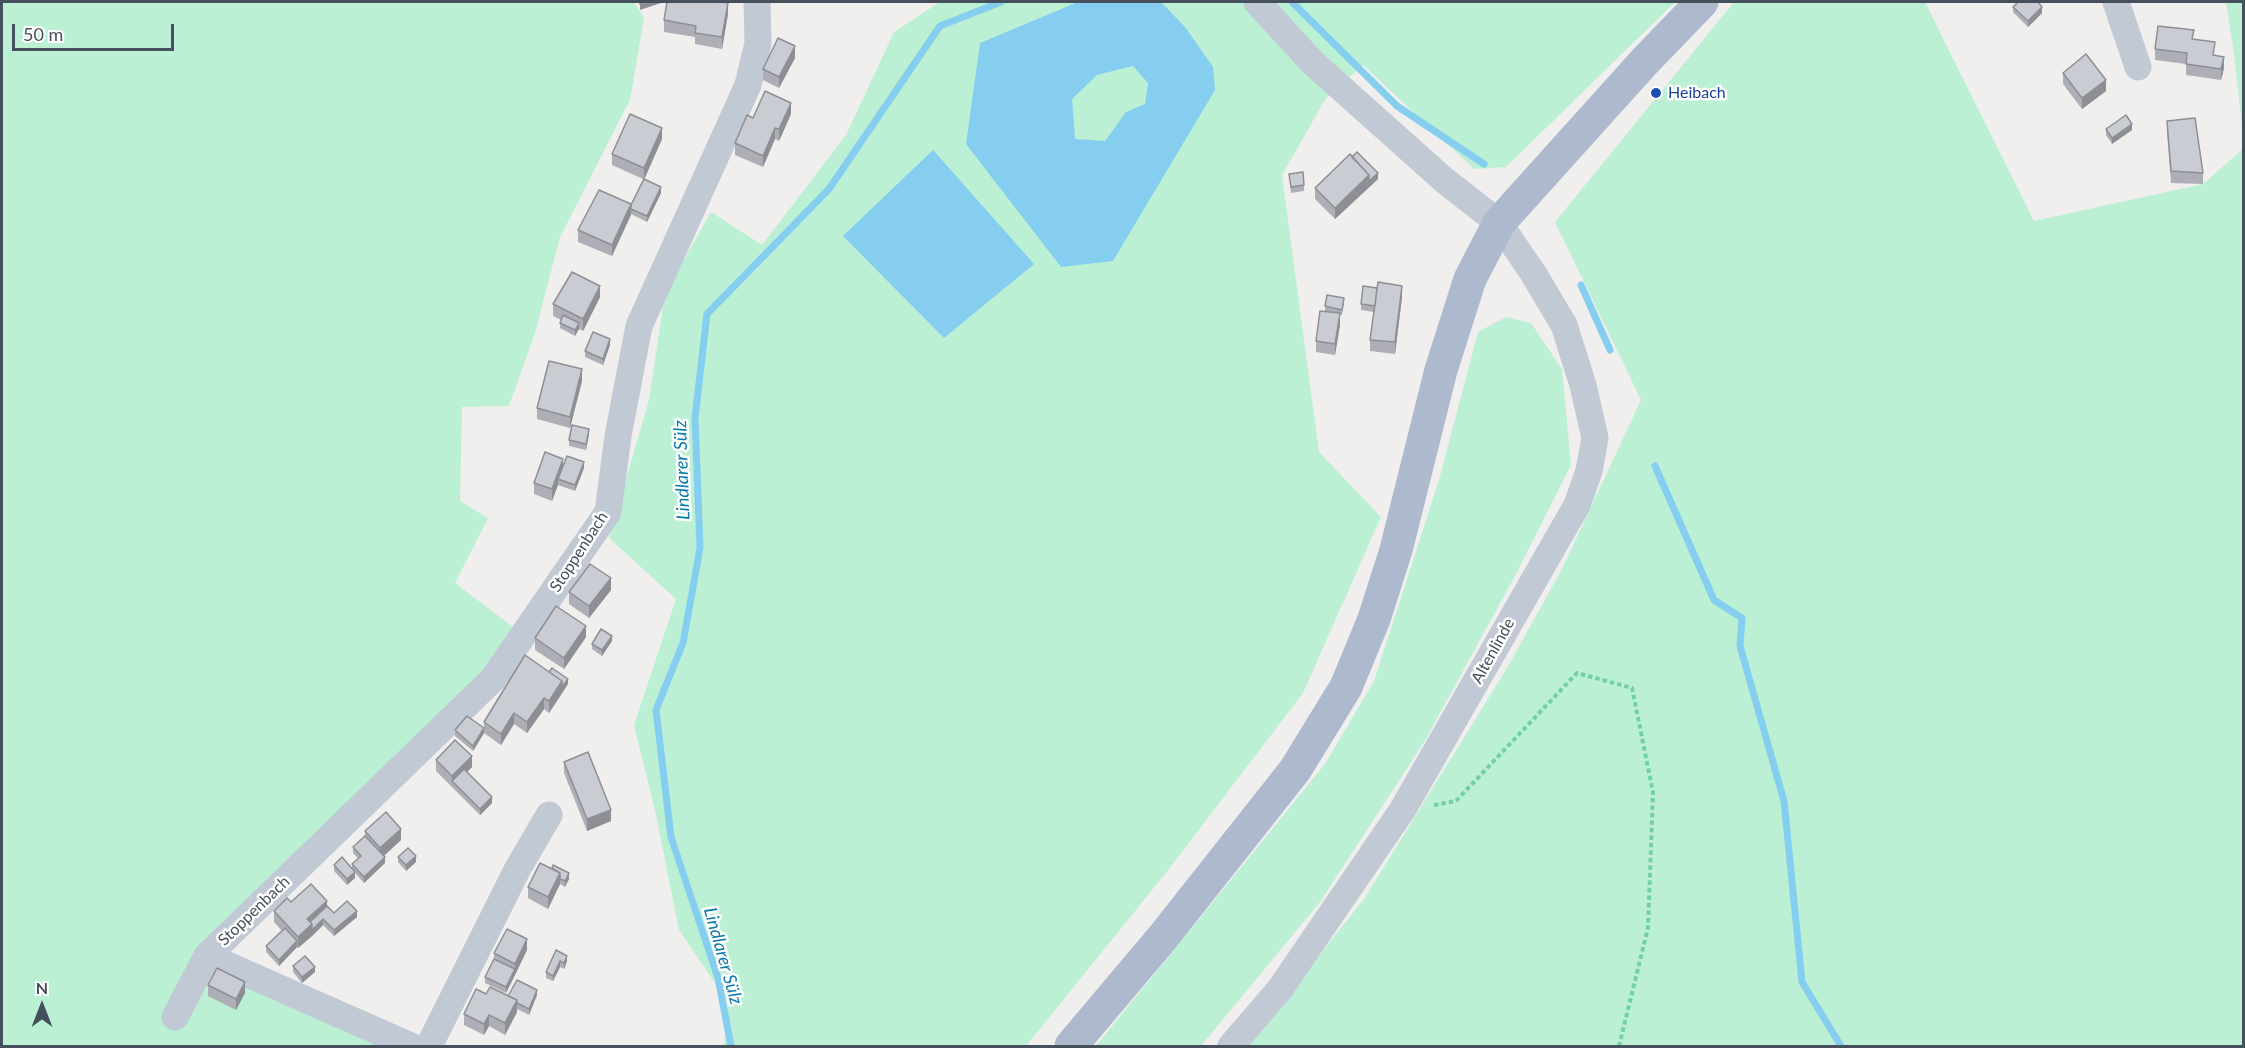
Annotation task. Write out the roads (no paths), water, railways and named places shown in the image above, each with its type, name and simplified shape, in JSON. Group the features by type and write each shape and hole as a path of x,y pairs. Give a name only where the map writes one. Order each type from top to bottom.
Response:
{"main road":[{"path":"1071,1047 1163,937 1295,770 1346,687 1374,619 1396,550 1441,370 1470,279 1499,223 1645,61 1702,2"}],"street":[{"name":"Stoppenbach","path":"175,1017 207,956 493,680 608,512 618,436 639,326 748,85 758,43 757,2"},
{"path":"1257,2 1313,63 1444,180 1499,223"},
{"path":"2116,2 2138,67"},
{"name":"Altenlinde","path":"1231,1047 1280,989 1403,809 1577,505 1589,471 1595,438 1584,385 1564,326 1533,273 1499,223"},
{"path":"429,1047 517,870 549,815"},
{"name":"Stoppenbach","path":"207,956 411,1047"}],"water":[{"path":"1078,2 1161,2 1185,27 1213,67 1215,90 1113,261 1061,267 966,144 980,43","holes":["1133,66 1148,83 1145,104 1126,112 1105,141 1075,139 1072,99 1097,75"]},
{"path":"933,150 1034,264 944,338 843,236"}],"waterway":[{"name":"Lindlarer Sülz","path":"731,1046 718,978 671,837 656,710 683,643 700,548 695,418 707,314 829,189 940,26 1001,2"},
{"path":"1292,2 1397,106 1484,164"},
{"path":"1581,285 1610,350"},
{"path":"1655,466 1714,600 1742,618 1740,646 1784,801 1802,982 1841,1046"}],"place":[{"name":"Heibach","path":"1656,93"}]}
